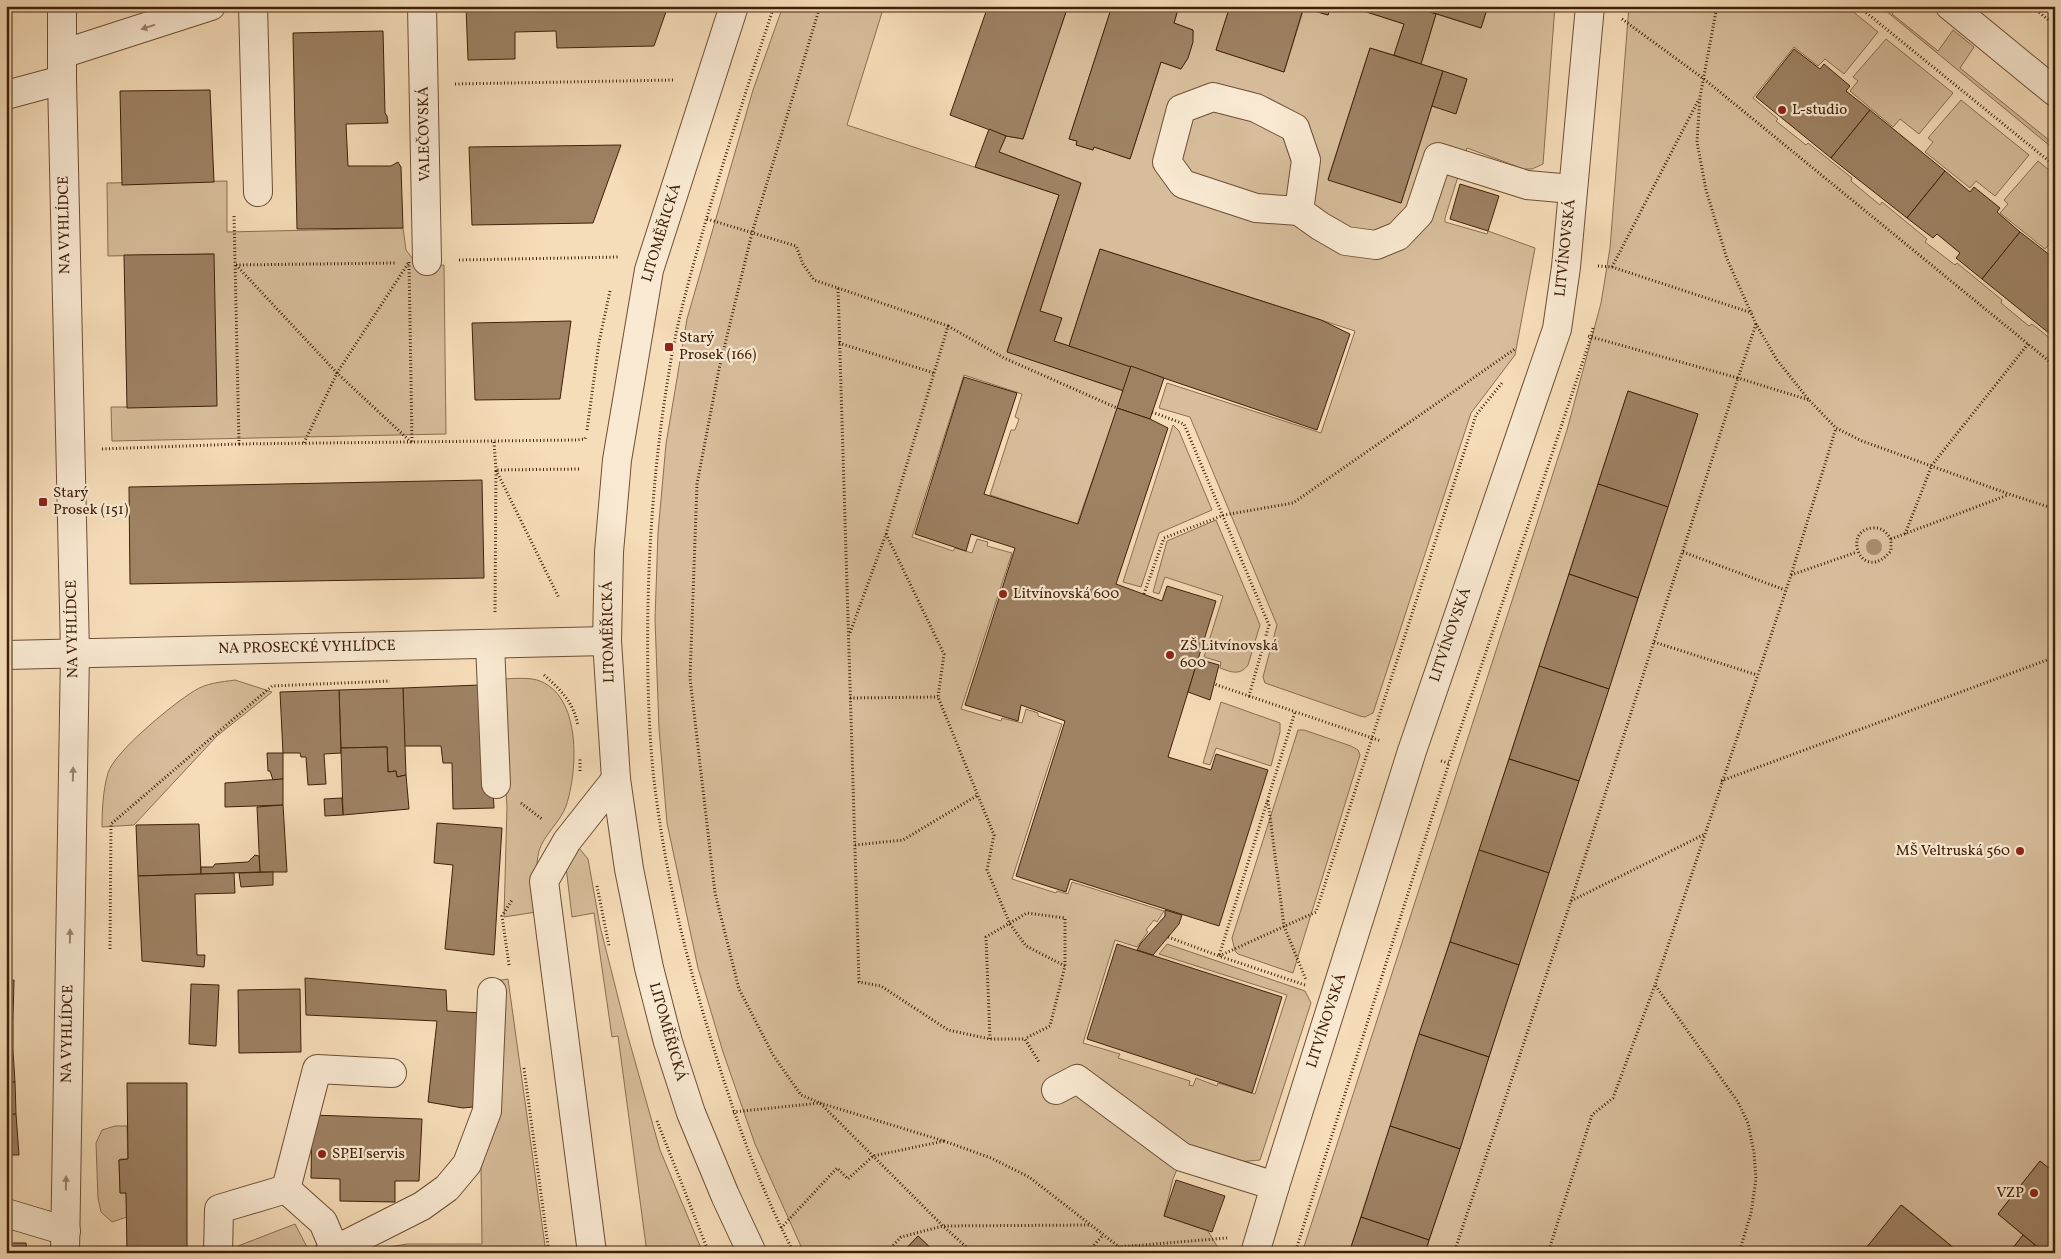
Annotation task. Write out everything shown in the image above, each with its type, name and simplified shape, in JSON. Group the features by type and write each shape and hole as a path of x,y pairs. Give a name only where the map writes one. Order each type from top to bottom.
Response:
{"street":[{"name":"NA VYHLÍDCE","path":"62,6 75,653 66,1242"},
{"path":"6,95 62,67 211,6"},
{"path":"253,6 258,192"},
{"name":"VALEČOVSKÁ","path":"418,262 422,6"},
{"name":"LITOMĚŘICKÁ","path":"734,6 649,270 617,460 609,552 607,641 616,779 629,869 649,968 668,1042 691,1113 725,1195 752,1253"},
{"name":"LITVÍNOVSKÁ","path":"1244,1249 1274,1186 1412,751 1557,329 1566,267 1590,6"},
{"path":"1950,6 2055,92"},
{"path":"1300,211 1306,160 1295,128 1256,108 1213,97 1181,109 1167,162 1183,184 1256,208 1300,211 1320,226 1346,241 1376,244 1398,236 1420,214 1438,157 1527,185 1572,189"},
{"name":"NA PROSECKÉ VYHLÍDCE","path":"6,655 607,641"},
{"path":"490,644 496,784"},
{"path":"592,1253 544,881 567,841 616,779"},
{"path":"286,1189 323,1222 332,1251 422,1206 447,1188 468,1164 487,1111 492,992"},
{"path":"286,1189 317,1069 392,1073"},
{"path":"1056,1090 1077,1079 1182,1156 1274,1186"},
{"path":"218,1253 219,1209 286,1189"},
{"path":"6,1213 66,1242"}],"path":[{"path":"774,6 706,218 684,299 669,370 660,437 651,529 646,609 649,720 656,803 693,980 733,1112 781,1228 794,1253"},
{"path":"820,6 752,233 719,369 697,484 690,678 715,893 739,989 773,1055 801,1095 820,1103 944,1141 991,1158 1029,1177 1127,1253"},
{"path":"1717,6 1700,97 1697,142 1706,190 1727,259 1756,324 1777,360 1809,400 1836,428 1862,441 2055,509"},
{"path":"1858,6 2055,166"},
{"path":"2031,6 2055,25"},
{"path":"1619,17 1704,80 2055,366"},
{"path":"468,84 675,80"},
{"path":"1700,97 1612,267 1752,312"},
{"path":"234,206 239,444"},
{"path":"706,218 796,246 803,264 814,280 948,326 1004,358 1117,408"},
{"path":"469,260 619,256"},
{"path":"236,265 418,262"},
{"path":"304,443 337,373 418,262"},
{"path":"412,443 418,262"},
{"path":"236,265 337,373 412,443"},
{"path":"838,288 859,982 881,986 948,1030 990,1038 1025,1039 1050,1026 1064,966 1065,918 1027,913 986,937 990,1038"},
{"path":"1454,1253 1571,901 1756,324"},
{"path":"849,636 886,534 948,326"},
{"path":"1295,1253 1449,763 1591,337 1809,400"},
{"path":"839,343 934,374"},
{"path":"1144,594 1164,538 1224,515 1293,503 1522,344"},
{"path":"1905,534 1932,465 2028,344"},
{"path":"1219,956 1316,912 1476,416 1505,380"},
{"path":"1152,412 1184,424 1269,625 1249,696"},
{"path":"1548,1253 1592,1115 1613,1098 1655,984 1791,575 1836,428"},
{"path":"99,449 239,444 585,440"},
{"path":"494,442 496,470 495,613"},
{"path":"496,470 581,469"},
{"path":"496,470 558,598"},
{"path":"1891,540 2009,494"},
{"path":"1868,528 1879,528 1886,532 1891,540 1891,551 1884,559 1874,563 1864,560 1857,552 1856,543 1860,535 1868,528"},
{"path":"886,534 944,654 938,697 994,835 987,870 1010,924 1026,946 1064,966"},
{"path":"1683,552 1786,590"},
{"path":"1791,575 1857,552"},
{"path":"1654,642 1758,675"},
{"path":"1721,781 2055,657"},
{"path":"543,674 570,701 576,716"},
{"path":"110,949 111,824 272,686 391,681"},
{"path":"1214,684 1449,763"},
{"path":"850,698 938,697"},
{"path":"1219,956 1295,712"},
{"path":"496,784 556,830 567,841"},
{"path":"855,844 903,840 978,795"},
{"path":"1168,937 1308,986 1284,926 1268,799"},
{"path":"1571,901 1706,833"},
{"path":"1655,984 1738,1102 1748,1123 1754,1153 1756,1179 1751,1213 1739,1253"},
{"path":"1025,1039 1056,1090"},
{"path":"733,1112 820,1103"},
{"path":"820,1103 943,1226 973,1253"},
{"path":"658,1125 709,1253"},
{"path":"781,1228 837,1168 848,1179 873,1156 944,1141"},
{"path":"886,1253 901,1237 943,1226 1089,1225"},
{"path":"1227,1238 1230,1230"},
{"path":"1087,1253 1103,1235"},
{"path":"1118,1246 1227,1238 1244,1249"}],"shaded area":[{"path":"783,6 884,6 847,125 1059,195 1007,351 1124,391 1077,524 990,495 1011,430 1015,430 1019,419 1015,417 1022,394 964,375 912,537 953,551 955,548 972,553 977,539 988,542 987,546 1012,553 961,709 1001,721 1002,718 1022,723 1026,709 1038,713 1038,716 1062,724 1012,879 1056,893 1057,891 1068,894 1072,882 1164,911 1157,922 1154,920 1146,930 1148,932 1137,947 1115,940 1083,1043 1120,1054 1118,1058 1190,1081 1189,1085 1193,1086 1196,1078 1217,1086 1218,1083 1255,1094 1287,995 1159,954 1167,944 1305,991 1311,1003 1260,1160 1238,1162 1182,1157 1173,1179 1164,1216 1208,1231 1221,1253 936,1253 918,1236 902,1253 804,1253 755,1144 723,1052 698,968 667,823 659,729 655,619 658,533 666,444 687,319 753,90"},
{"path":"1068,6 1112,6 1069,139 1077,141 1077,145 1093,150 1094,147 1130,159 1161,62 1181,69 1190,50 1193,30 1174,23 1179,6 1230,6 1216,50 1284,72 1304,8 1328,15 1331,6 1348,6 1404,24 1394,55 1370,48 1328,179 1401,203 1432,106 1456,113 1467,79 1421,64 1436,14 1481,28 1488,6 1555,6 1543,164 1532,169 1524,169 1467,148 1445,218 1445,222 1487,234 1488,231 1535,248 1515,355 1471,413 1373,713 1365,717 1265,683 1263,677 1277,625 1190,417 1159,408 1167,383 1321,433 1355,331 1100,249 1069,346 1054,341 1061,318 1040,311 1081,183 999,152 1006,136 1023,139"},
{"path":"1629,6 1846,6 1878,32 1844,74 1825,59 1818,66 1794,47 1753,98 1778,119 1776,121 1806,145 1808,143 1852,178 1851,181 1880,205 1882,202 1927,239 1925,242 1955,265 1957,263 2002,300 2001,303 2029,326 2032,324 2055,342 2055,1173 2040,1161 1998,1214 2023,1235 2009,1253 1960,1253 1902,1205 1862,1253 1425,1253 1698,414 1628,391 1349,1253 1302,1253 1567,430 1601,303 1610,248"},
{"path":"1880,6 1897,6 1892,14 1938,51 1953,30 1974,47 1960,68 2055,145 2055,150"},
{"path":"1886,39 1953,93 1919,134 1900,119 1893,127 1850,91 1858,81 1853,77"},
{"path":"1961,100 2029,155 1995,196 1976,181 1970,188 1925,152 1933,142 1928,138"},
{"path":"2038,161 2055,175 2055,245 2051,242 2045,249 2000,213 2008,204 2004,200"},
{"path":"227,181 227,232 403,228 406,250 419,267 444,265 446,434 112,441 111,407 127,407 214,254 108,256 107,183"},
{"path":"1173,425 1179,431 1212,510 1159,533 1141,587 1123,582"},
{"path":"1216,520 1260,625 1248,665 1239,672 1220,668 1221,662 1204,657 1223,596 1165,577 1159,594 1153,592 1167,541"},
{"path":"499,679 533,679 552,688 562,701 569,717 573,735 574,754 573,774 564,812 544,840 539,851 536,912 504,917 507,807"},
{"path":"235,680 272,692 217,736 134,825 102,827 106,780 113,764 121,753 160,717 194,691 219,682"},
{"path":"1221,702 1280,723 1280,732 1271,766 1216,748 1210,765 1203,763"},
{"path":"1298,730 1304,730 1351,746 1358,750 1360,755 1293,973 1238,954 1235,951 1232,938"},
{"path":"579,848 588,859 600,926 627,1033 660,1150 703,1253 647,1253 618,1036 612,1037 594,913 572,917 566,867 570,854"},
{"path":"508,979 546,1253 383,1253 383,1248 407,1244 482,1244 481,1169 493,1123 495,981"},
{"path":"115,1126 127,1126 128,1159 119,1160 120,1193 126,1193 127,1217 112,1222 101,1212 98,1198 96,1143 102,1130"},
{"path":"295,1224 308,1249 299,1253 240,1253 238,1246"}],"building":[{"path":"466,6 668,6 654,46 557,48 556,31 515,32 515,59 468,60"},
{"path":"988,6 1068,6 1023,139 1006,136 950,115"},
{"path":"1112,6 1179,6 1174,23 1193,30 1193,42 1188,58 1181,69 1161,62 1130,159 1094,147 1093,150 1076,145 1077,141 1069,139"},
{"path":"1230,6 1304,6 1284,72 1216,50"},
{"path":"1304,6 1331,6 1328,15 1304,8"},
{"path":"1348,6 1411,6 1436,14 1421,64 1394,55 1404,24"},
{"path":"1412,6 1488,6 1481,28"},
{"path":"383,31 385,113 388,123 346,124 348,166 391,166 398,162 401,167 403,228 297,229 293,33"},
{"path":"1370,48 1443,71 1401,203 1328,180"},
{"path":"1794,49 1820,69 1824,64 1850,86 1846,91 1870,110 1831,158 1756,97"},
{"path":"1443,71 1467,79 1456,114 1432,106"},
{"path":"210,90 214,182 122,185 120,91"},
{"path":"1870,110 1945,171 1907,218 1831,158"},
{"path":"989,129 1006,136 999,152 1081,183 1040,311 1062,318 1054,341 1131,366 1124,391 1007,352 1059,195 975,167"},
{"path":"621,145 593,223 472,225 469,147"},
{"path":"1945,171 1970,192 1974,187 2000,208 1997,212 2020,232 1982,279 1956,258 1960,253 1937,234 1933,238 1907,218"},
{"path":"1460,184 1499,196 1488,231 1450,219"},
{"path":"2020,232 2055,259 2055,338 1982,279"},
{"path":"1100,249 1321,320 1350,334 1317,430 1069,346"},
{"path":"214,254 217,406 127,408 124,255"},
{"path":"571,321 560,399 475,400 472,323"},
{"path":"1131,366 1164,378 1150,419 1117,408"},
{"path":"964,377 1017,393 984,494 1078,524 1117,408 1150,419 1168,428 1116,584 1162,601 1167,586 1216,601 1168,757 1211,770 1216,754 1268,770 1219,926 1070,879 1066,892 1016,876 1065,721 1021,705 1018,721 965,705 1015,548 971,534 966,551 915,534"},
{"path":"1628,391 1698,414 1668,507 1598,484"},
{"path":"482,480 484,578 130,584 129,487"},
{"path":"1598,484 1668,507 1638,598 1569,574"},
{"path":"1569,574 1638,598 1609,689 1539,666"},
{"path":"1198,659 1219,665 1210,700 1188,692"},
{"path":"1539,666 1609,689 1579,781 1509,759"},
{"path":"480,685 488,694 494,808 453,809 452,763 443,763 441,746 404,746 403,688"},
{"path":"403,688 406,775 397,777 396,771 388,772 387,747 341,748 339,690"},
{"path":"339,690 341,753 324,754 326,784 308,785 306,757 301,757 300,753 283,753 280,692"},
{"path":"387,747 388,772 396,771 397,777 406,775 409,809 343,815 341,748"},
{"path":"267,753 283,753 283,779 273,780 270,771 268,771"},
{"path":"1509,759 1579,781 1549,873 1479,850"},
{"path":"283,779 283,805 225,807 225,783"},
{"path":"342,798 343,815 325,816 324,799"},
{"path":"283,805 287,872 260,872 257,807"},
{"path":"437,823 502,828 494,955 445,949 453,865 434,863"},
{"path":"199,824 201,874 138,876 136,825"},
{"path":"1479,850 1549,873 1519,965 1450,942"},
{"path":"255,855 259,856 260,872 201,874 201,867 213,867 215,864 248,862"},
{"path":"273,872 273,885 241,887 239,873"},
{"path":"234,873 235,893 195,894 197,955 205,955 204,967 142,961 138,876"},
{"path":"6,887 9,887 10,901 6,901"},
{"path":"1165,910 1182,915 1179,924 1153,955 1137,950 1165,916"},
{"path":"1450,942 1519,965 1489,1057 1419,1034"},
{"path":"1117,944 1282,997 1252,1093 1087,1039"},
{"path":"305,978 446,990 447,1011 482,1013 473,1107 463,1108 428,1102 437,1021 306,1015"},
{"path":"14,980 13,1018 6,1018 6,981"},
{"path":"191,984 219,985 216,1046 189,1044"},
{"path":"300,989 301,1052 239,1053 238,990"},
{"path":"6,1018 13,1018 13,1051 6,1051"},
{"path":"1419,1034 1489,1057 1460,1149 1390,1126"},
{"path":"6,1051 13,1051 15,1082 6,1082"},
{"path":"6,1082 15,1082 16,1114 6,1115"},
{"path":"127,1083 187,1083 187,1253 127,1253 126,1193 120,1193 119,1160 128,1159"},
{"path":"16,1114 19,1155 6,1155 6,1115"},
{"path":"312,1115 422,1119 419,1181 395,1181 395,1202 340,1201 340,1179 311,1178"},
{"path":"1390,1126 1460,1149 1429,1240 1361,1217"},
{"name":"VZP","path":"2040,1161 2055,1173 2055,1253 2045,1253 1998,1214"},
{"path":"1176,1180 1225,1196 1212,1232 1164,1216"},
{"path":"1901,1205 1960,1253 1862,1253"},
{"path":"1361,1217 1429,1240 1425,1253 1349,1253"},
{"path":"2023,1235 2035,1245 2028,1253 2009,1253"},
{"path":"918,1236 936,1253 902,1253"},
{"path":"6,1243 26,1243 27,1253 6,1253"}],"place":[{"name":"L-studio","path":"1782,110"},
{"name":"Starý Prosek (166)","path":"669,347"},
{"name":"Starý Prosek (151)","path":"43,502"},
{"name":"Litvínovská 600","path":"1003,594"},
{"name":"ZŠ Litvínovská 600","path":"1170,655"},
{"name":"MŠ Veltruská 560","path":"2020,851"},
{"name":"SPEI servis","path":"322,1154"},
{"name":"VZP","path":"2034,1193"}]}
